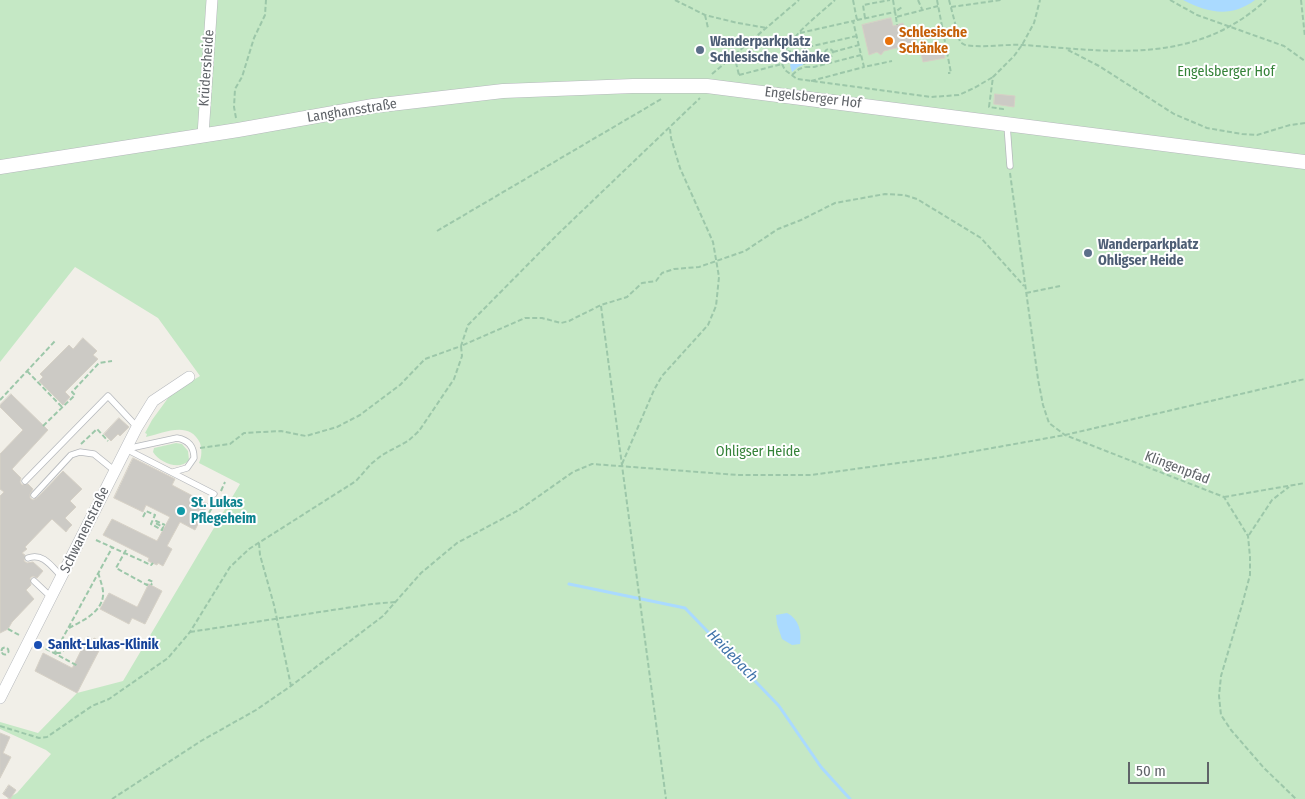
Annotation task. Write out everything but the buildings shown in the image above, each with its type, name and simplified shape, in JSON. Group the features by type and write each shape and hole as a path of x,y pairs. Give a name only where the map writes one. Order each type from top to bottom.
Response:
{"street":[{"name":"Krüdersheide","path":"203,135 212,0"},
{"name":"Langhansstraße","path":"0,167 238,130 373,106 503,91 633,86 707,86"},
{"name":"Engelsberger Hof","path":"707,86 1004,120 1305,162"},
{"name":"Schwanenstraße","path":"0,698 137,427 153,401 189,377"}],"lane":[{"path":"1004,120 1010,166"},
{"path":"25,481 108,396 137,427"},
{"path":"126,449 177,438 188,441 193,449 194,458 190,465 181,471 173,472"},
{"path":"126,449 214,494"},
{"path":"34,495 71,455 80,452 94,454 114,471"},
{"path":"28,558 40,556 62,577"},
{"path":"34,581 52,598"}],"path":[{"path":"238,130 234,107 235,89 242,76 254,38 265,15 266,0"},
{"path":"675,0 705,15 767,28"},
{"path":"0,726 39,738 47,737 92,706 109,699 168,658 190,632 230,567 249,549 356,481 382,455 408,441 419,431 454,379 462,356 461,346 468,326 474,319 558,234 706,93 711,76 799,0"},
{"path":"835,0 799,34 785,51 782,58 785,70 797,79 932,97 959,95 993,77 1022,45 1034,23 1040,0"},
{"path":"853,0 856,30 864,67"},
{"path":"866,18 862,5 889,0 895,12 897,25"},
{"path":"918,0 924,10"},
{"path":"937,0 951,73 948,73"},
{"path":"948,0 961,43 971,46 1022,45 1126,51 1165,48 1202,39 1229,27 1266,0"},
{"path":"951,7 1001,0"},
{"path":"1170,0 1197,15 1284,46 1305,61"},
{"path":"1301,0 1305,37"},
{"path":"896,17 938,6"},
{"path":"799,34 895,12 902,7"},
{"path":"705,15 708,28"},
{"path":"856,30 860,29"},
{"path":"785,51 801,51 808,47 857,36"},
{"path":"833,52 859,45"},
{"path":"1066,49 1099,66 1174,114 1207,128 1257,135 1290,125 1305,123"},
{"path":"801,51 805,67"},
{"path":"734,55 739,75 782,64"},
{"path":"792,75 805,67 814,67 862,55"},
{"path":"810,81 892,61"},
{"path":"993,77 989,107 1003,109 1004,120"},
{"path":"437,231 666,96"},
{"path":"621,466 662,376 708,325 716,306 719,277 713,242 680,168 670,128"},
{"name":"Klingenpfad","path":"1010,166 1011,188 1038,379 1043,405 1049,422 1064,435 1224,497 1248,536 1250,575 1221,676 1219,696 1221,715 1231,730 1258,761 1296,799"},
{"path":"193,449 230,444 244,433 281,431 306,436 337,427 360,415 400,386 425,359 484,337 525,318 542,318 561,323 569,321 601,305 627,297 642,283 656,280 662,273 674,269 698,266 745,251 778,229 835,203 871,195 904,195 917,199 981,238 1024,286"},
{"path":"1026,293 1060,286"},
{"path":"601,305 666,799"},
{"path":"0,400 54,340"},
{"path":"44,426 76,395 72,392 99,363 112,361"},
{"path":"26,371 62,408"},
{"path":"112,799 201,741 256,710 291,686 383,616 421,573 457,543 519,510 573,472 592,464 738,475 811,475 942,457 1064,435 1305,379"},
{"path":"71,455 96,429 108,440"},
{"path":"200,520 204,522 225,482"},
{"path":"1224,497 1305,483"},
{"path":"1248,536 1272,500 1291,486"},
{"path":"143,517 146,511 155,515 150,524 162,530 163,527 154,523 156,521 165,525"},
{"path":"96,540 151,565 153,563"},
{"path":"259,544 291,686"},
{"path":"54,654 112,548"},
{"path":"126,550 116,568 147,585 149,580 153,582 151,585"},
{"path":"68,629 89,618 99,606 103,596 98,572"},
{"path":"190,632 395,602"},
{"path":"54,654 64,650 62,640"},
{"path":"43,647 78,666"}],"green space":[{"name":"Ohligser Heide","path":"0,0 1305,0 1305,799 7,799 17,793 51,754 0,729 0,722 38,733 77,693 123,681 240,484 199,463 201,458 200,443 189,432 176,430 146,437 147,434 145,433 152,420 171,394 200,376 158,318 75,267 0,362"},
{"path":"176,443 182,444 188,451 189,460 181,465 165,462 153,452 154,448"}],"water":[{"path":"1183,0 1255,0 1237,9 1219,12 1201,8"},
{"path":"800,52 803,65 792,72 790,65 792,62 788,59 789,53"},
{"path":"787,613 799,626 800,644 792,645 782,639 776,615"}],"waterway":[{"name":"Heidebach","path":"569,584 685,608 779,706 821,767 850,799"}],"place":[{"name":"Schlesische Schänke","path":"889,41"},
{"name":"Wanderparkplatz Schlesische Schänke","path":"700,50"},
{"name":"Wanderparkplatz Ohligser Heide","path":"1088,253"},
{"name":"St. Lukas Pflegeheim","path":"181,511"},
{"name":"Sankt-Lukas-Klinik","path":"38,645"}]}
